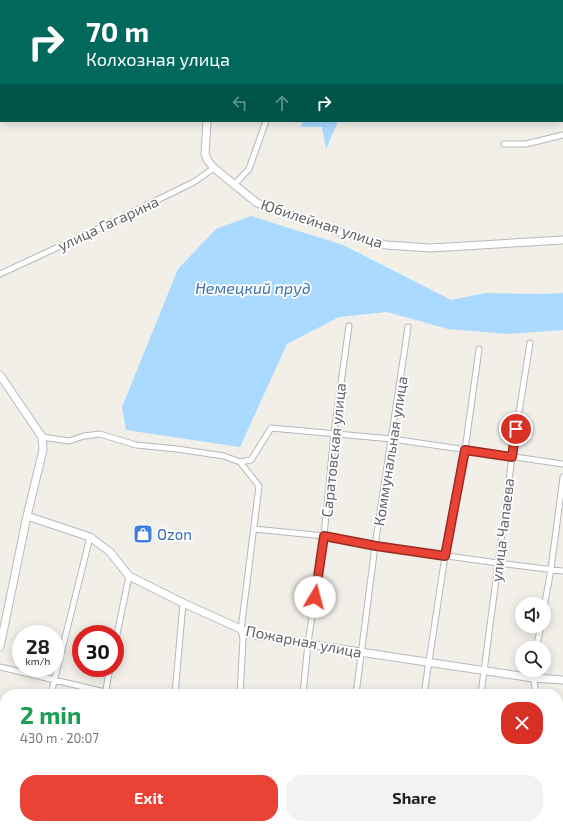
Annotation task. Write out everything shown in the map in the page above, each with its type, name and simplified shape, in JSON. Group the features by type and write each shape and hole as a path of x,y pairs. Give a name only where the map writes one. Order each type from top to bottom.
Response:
{"street":[{"name":"Юбилейная улица","path":"207,122 205,154 214,168 257,203 345,234 386,245 430,248 563,240"},
{"path":"235,184 249,169 266,122"},
{"path":"504,144 526,144 563,135"},
{"name":"улица Гагарина","path":"0,274 194,182 214,168"},
{"name":"Саратовская улица","path":"303,689 308,643 324,536 334,433 349,326"},
{"name":"Коммунальная улица","path":"356,689 360,652 408,327"},
{"name":"улица Чапаева","path":"482,689 512,457 530,343"},
{"path":"425,689 445,556 465,450 479,349"},
{"path":"0,375 42,437 43,450 27,516 0,647"},
{"path":"42,437 69,441 84,436 100,434 136,445 224,456 240,462 251,460 271,428 392,439 563,464"},
{"path":"240,462 259,486 241,630 243,639 240,689"},
{"path":"546,597 563,477"},
{"name":"Пожарная улица","path":"27,516 90,537 110,552 129,576 183,603 254,635 428,662 484,670 515,673"},
{"path":"254,529 324,536 376,546 563,571"},
{"path":"52,689 90,537"},
{"path":"119,625 129,576"},
{"path":"175,689 183,603"},
{"path":"0,667 90,689"},
{"path":"106,689 108,677"},
{"path":"534,677 536,689"},
{"name":"Пожарная улица","path":"548,677 563,680"}],"water":[{"path":"303,122 338,122 326,149 322,127 300,127"},
{"name":"Немецкий пруд","path":"251,216 343,245 451,300 486,293 563,293 563,330 509,334 448,329 387,312 339,317 287,344 240,447 126,430 122,407 178,269 216,229"}],"place":[{"name":"Ozon","path":"143,534"}],"route":[{"path":"315,597 324,536 376,546 445,556 465,450 512,457 516,429"}]}
